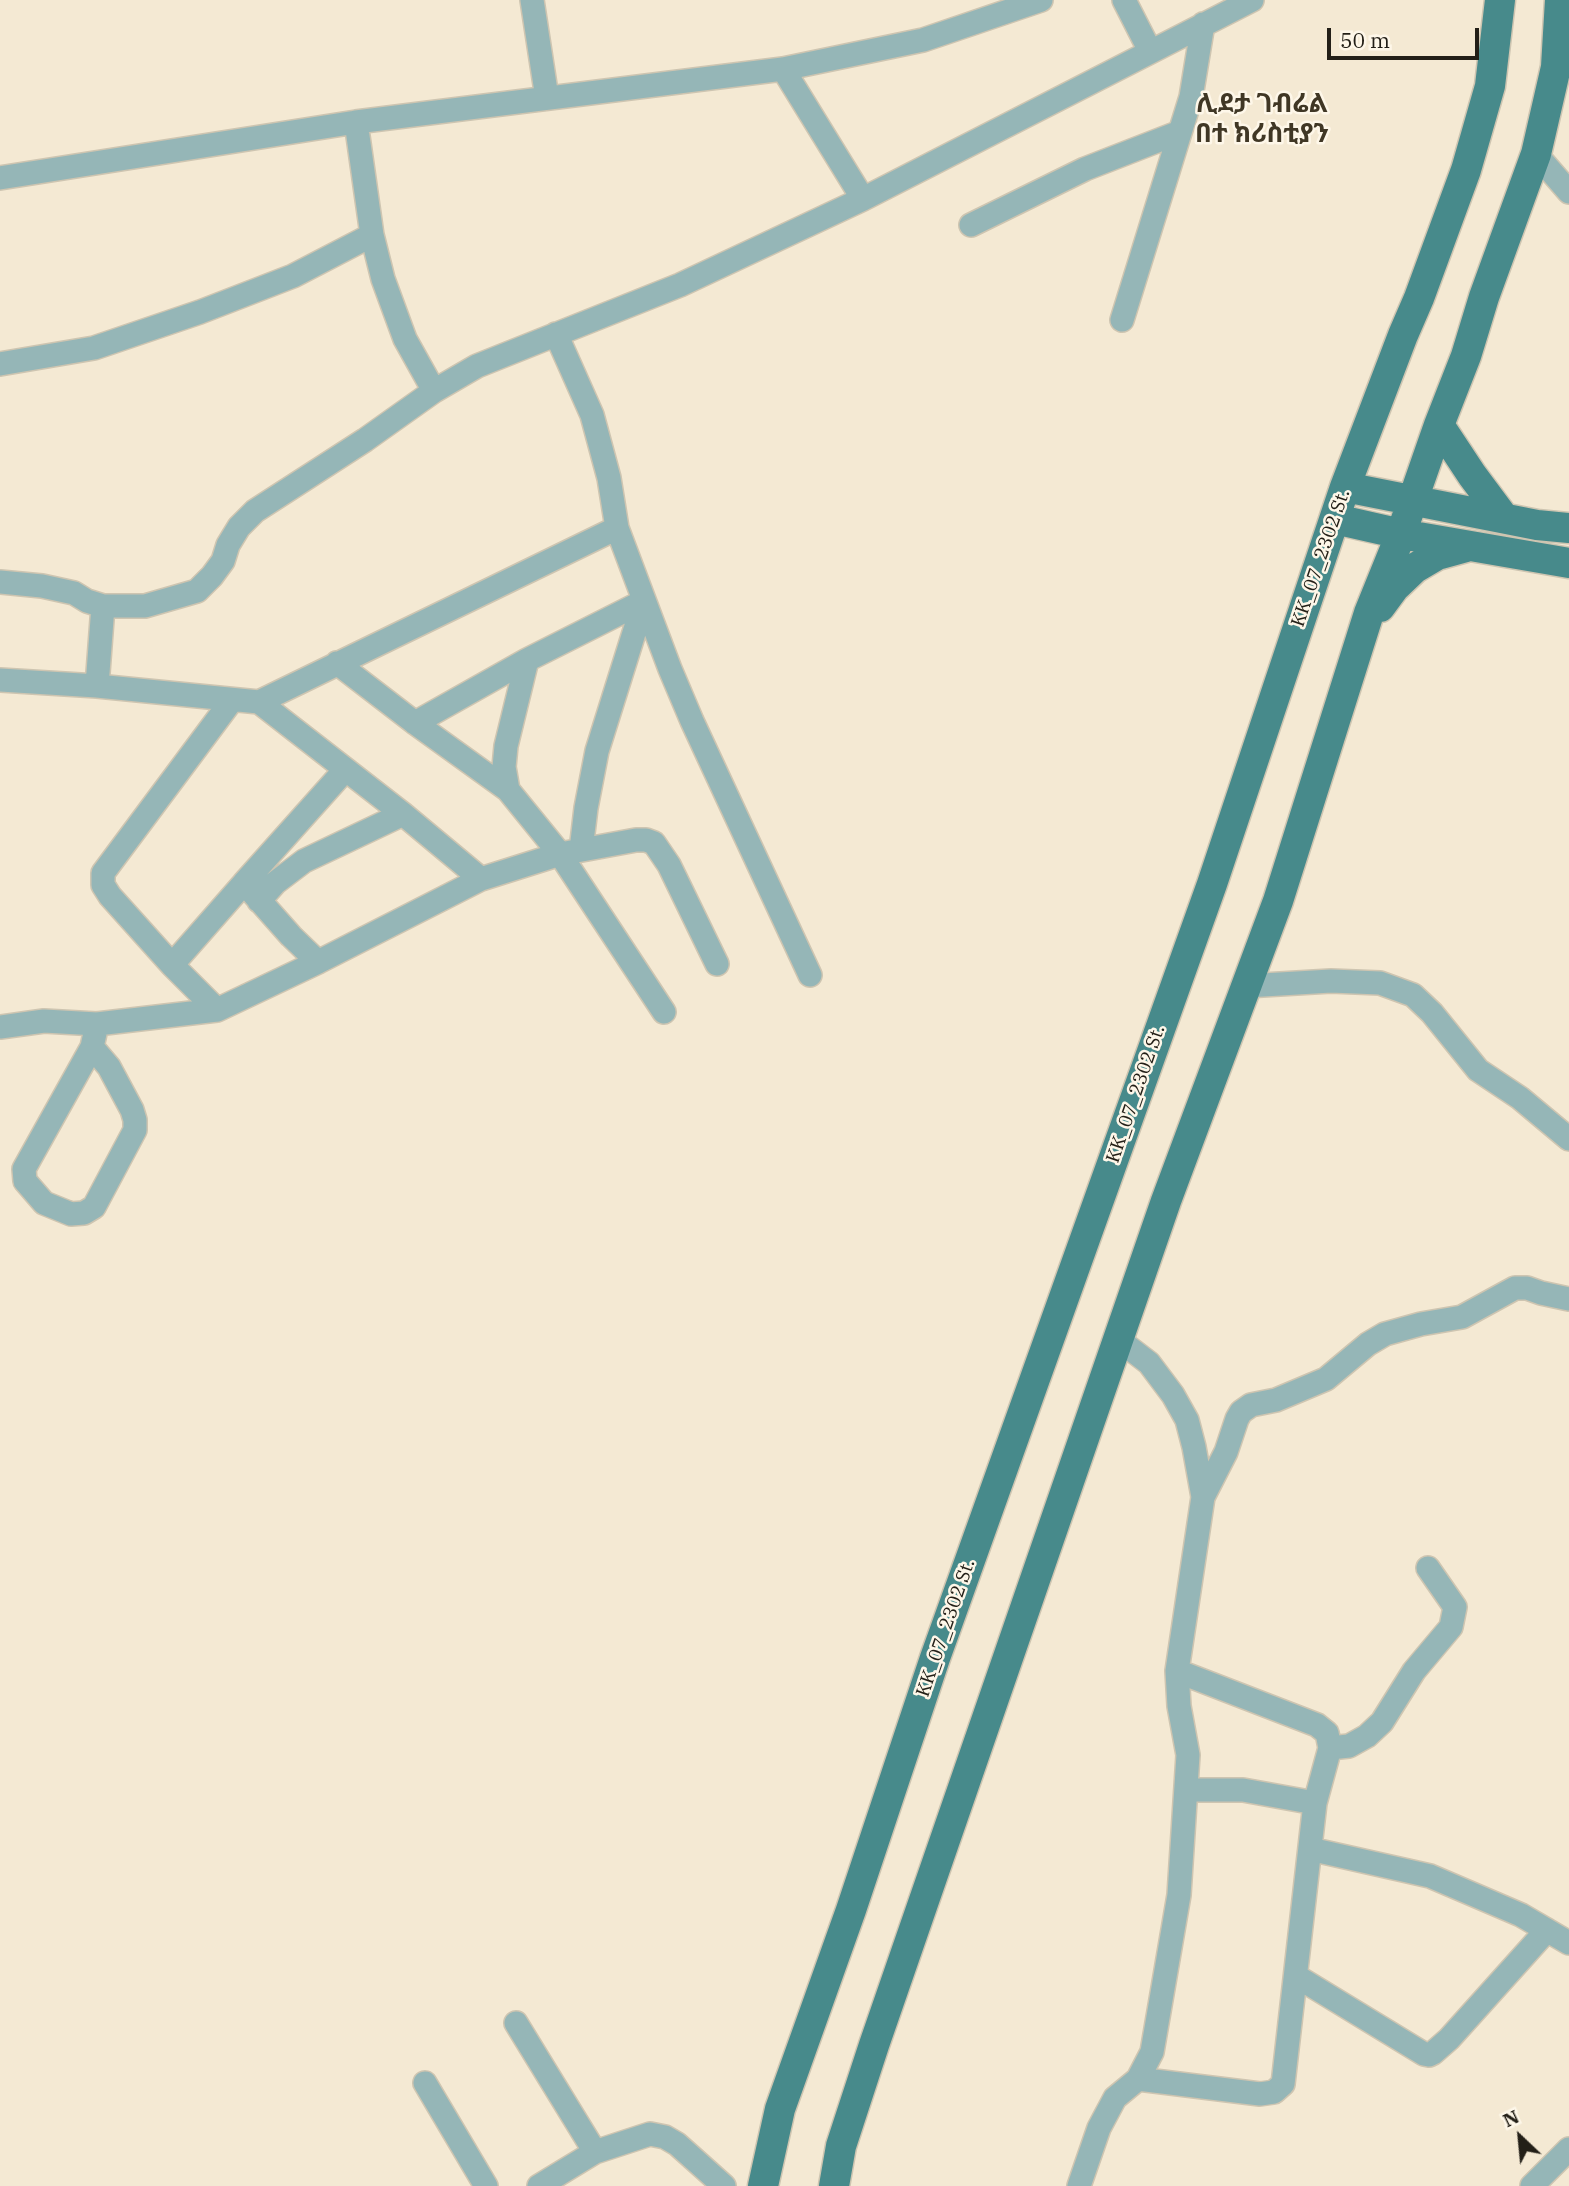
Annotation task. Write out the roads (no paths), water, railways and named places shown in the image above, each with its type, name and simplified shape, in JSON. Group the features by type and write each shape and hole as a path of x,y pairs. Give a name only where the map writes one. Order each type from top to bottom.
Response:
{"main road":[{"name":"KK_07_2302 St.","path":"763,2186 780,2109 851,1910 935,1658 1212,884 1345,487 1466,170 1490,86 1500,0"},
{"path":"834,2186 841,2146 874,2045 1166,1201 1278,901 1363,629 1466,356 1484,297 1536,155 1556,67 1560,0"},
{"path":"1439,425 1504,518"},
{"path":"1345,487 1537,525 1569,528"},
{"path":"1335,519 1401,534 1569,563"},
{"path":"1363,629 1394,588 1415,568 1437,555 1471,545"}],"street":[{"path":"532,0 547,98"},
{"path":"0,178 356,122 783,69 923,40 1041,0"},
{"path":"1124,0 1150,51"},
{"path":"0,582 42,586 74,593 103,606 145,606 197,591 223,561 228,545 239,527 255,511 365,440 434,391 477,366 680,285 863,199 1252,0"},
{"path":"1122,320 1191,97 1203,24"},
{"path":"783,69 863,199"},
{"path":"356,122 372,235 383,279 405,339 434,391"},
{"path":"971,225 1085,169 1181,132"},
{"path":"1536,155 1569,192"},
{"path":"0,364 94,348 200,312 293,276 372,235"},
{"path":"556,334 592,415 609,478 617,528 644,601 692,721 810,975"},
{"path":"0,680 97,686 259,702 617,528"},
{"path":"415,723 527,660 644,601"},
{"path":"571,852 586,808 597,751 644,601"},
{"path":"97,686 103,606"},
{"path":"508,790 504,767 506,746 527,660"},
{"path":"337,663 508,790 571,852 664,1012"},
{"path":"217,1010 110,896 103,885 103,873 232,701"},
{"path":"259,702 481,879"},
{"path":"172,965 345,770"},
{"path":"259,901 275,883 304,861 402,814"},
{"path":"0,1027 44,1021 97,1024 217,1010 481,879 571,852 636,840 654,843 669,865 718,964"},
{"path":"244,883 318,962"},
{"path":"1247,986 1331,981 1380,983 1413,995 1432,1013 1478,1070 1520,1098 1569,1139"},
{"path":"92,1047 109,1067 132,1111 135,1130 94,1207 84,1213 71,1214 44,1203 33,1193 25,1181 24,1169 92,1047 97,1024"},
{"path":"1079,2186 1099,2128 1115,2098 1138,2079 1152,2052 1179,1895 1188,1755 1179,1706 1177,1671 1180,1644 1203,1497 1226,1452 1237,1419 1241,1412 1251,1405 1276,1400 1326,1379 1368,1344 1385,1334 1462,1317 1514,1288 1569,1298"},
{"path":"1119,1340 1149,1363 1173,1395 1187,1420 1203,1497"},
{"path":"1330,1748 1349,1746 1367,1736 1382,1722 1414,1671 1451,1627 1455,1607 1428,1568"},
{"path":"1138,2079 1259,2094 1274,2092 1283,2084 1315,1803 1330,1748 1327,1733 1317,1725 1177,1671"},
{"path":"1186,1790 1243,1790 1315,1803"},
{"path":"1310,1849 1430,1876 1521,1915 1569,1943"},
{"path":"1296,1976 1424,2054 1429,2054 1449,2039 1547,1930"},
{"path":"516,2024 595,2152"},
{"path":"425,2083 486,2186"},
{"path":"539,2186 595,2152 650,2134 665,2137 677,2144 724,2186"},
{"path":"1532,2186 1569,2149"}],"district":[{"name":"ሊደታ ገብሬል በተ ክሪስቲያን","path":"1262,119"}]}
